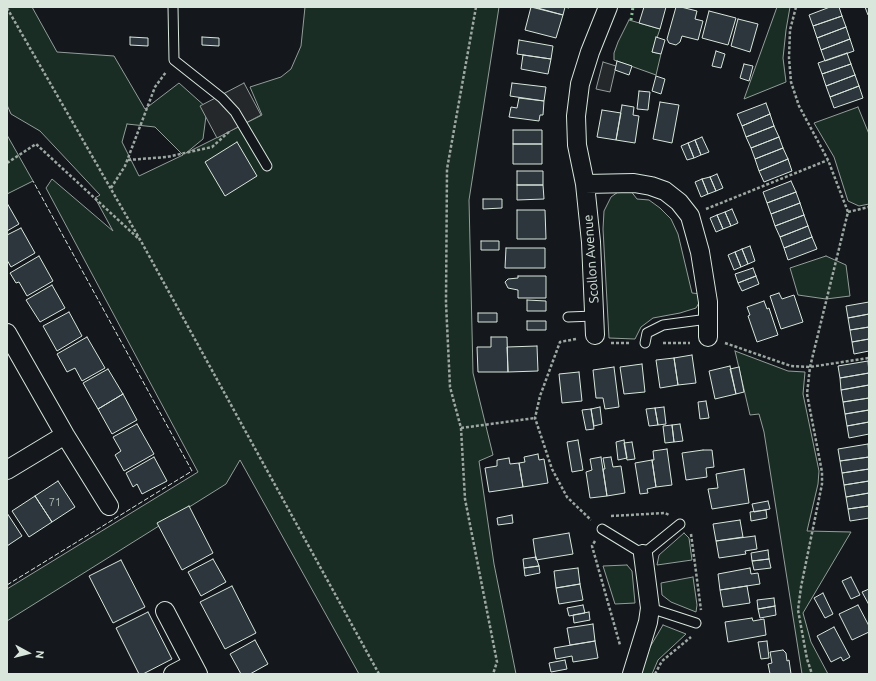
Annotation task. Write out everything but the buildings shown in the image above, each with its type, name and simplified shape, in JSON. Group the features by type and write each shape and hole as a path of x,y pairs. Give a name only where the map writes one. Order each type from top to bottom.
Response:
{"street":[{"name":"Scollon Avenue","path":"595,335 591,242 585,184 577,145 576,116 580,84 590,52 608,7"},
{"path":"585,184 634,182 652,186 665,191 678,202 690,216 700,252 708,302 708,328"},
{"path":"7,333 65,435 109,506"},
{"path":"7,470 65,435"},
{"path":"632,674 648,622 650,608 643,554"},
{"path":"165,612 195,669 173,674"}],"lane":[{"path":"173,7 174,60 222,98 235,112 267,166"},
{"path":"568,316 594,316"},
{"path":"644,343 647,333 663,325 708,328"},
{"path":"602,529 643,554 680,524"},
{"path":"650,608 696,622"}],"path":[{"path":"476,7 447,169 446,288 450,387 461,428 464,499 497,662 493,674"},
{"path":"796,7 790,30 789,58 791,82 799,106 828,160 848,212 810,367 807,394 822,472 822,484 801,587 798,610 807,659 812,674"},
{"path":"7,8 142,243 380,674"},
{"path":"111,188 126,166 155,87 174,60"},
{"path":"128,160 168,157 212,147 240,121"},
{"path":"7,163 36,144 142,243"},
{"path":"690,216 828,160"},
{"path":"848,212 869,207"},
{"path":"708,328 791,366 810,367 869,358"},
{"path":"595,335 560,342 540,396 536,418 552,469 567,497 602,529"},
{"path":"461,428 536,418"}],"green space":[{"path":"7,7 32,7 57,52 114,56 145,109 179,83 207,108 203,139 186,153 262,115 250,87 281,77 291,69 301,46 305,7 499,7 469,200 473,373 493,455 479,461 494,564 516,674 359,674 240,460 226,484 7,621 7,589 198,472 46,188 52,179 113,231 95,198 100,195 40,131 11,114 7,105","holes":["127,124 155,127 183,155 139,176 122,142"]},
{"path":"777,7 790,7 783,58 786,82 744,99"},
{"path":"629,20 660,29 652,52 661,54 656,75 614,60 614,53 618,42"},
{"path":"858,107 869,134 869,204 859,206 848,201 834,157 814,123"},
{"path":"7,135 33,181 7,194"},
{"path":"630,190 637,199 649,200 671,219 678,234 692,293 701,294 700,301 696,308 680,313 653,318 641,327 635,339 609,338 603,229 604,211 611,197 618,192"},
{"path":"826,256 846,265 850,296 826,299 798,295 790,268"},
{"path":"735,351 788,371 805,372 803,394 819,471 818,484 807,531 851,532 803,613 811,642 828,674 802,674 764,432 759,414 750,415"},
{"path":"684,533 689,538 692,560 657,565 659,555"},
{"path":"627,565 632,571 635,603 615,604 603,566"},
{"path":"693,577 697,605 696,612 671,602 662,595 661,583"},
{"path":"663,625 686,634 658,660 652,674 641,674 650,647"}],"shaded area":[{"path":"603,62 616,66 610,92 596,89"},
{"path":"244,83 261,115 217,138 200,106"}],"hedge":[{"path":"631,20 633,7"}],"fence":[{"path":"7,585 192,471 33,181"}]}
